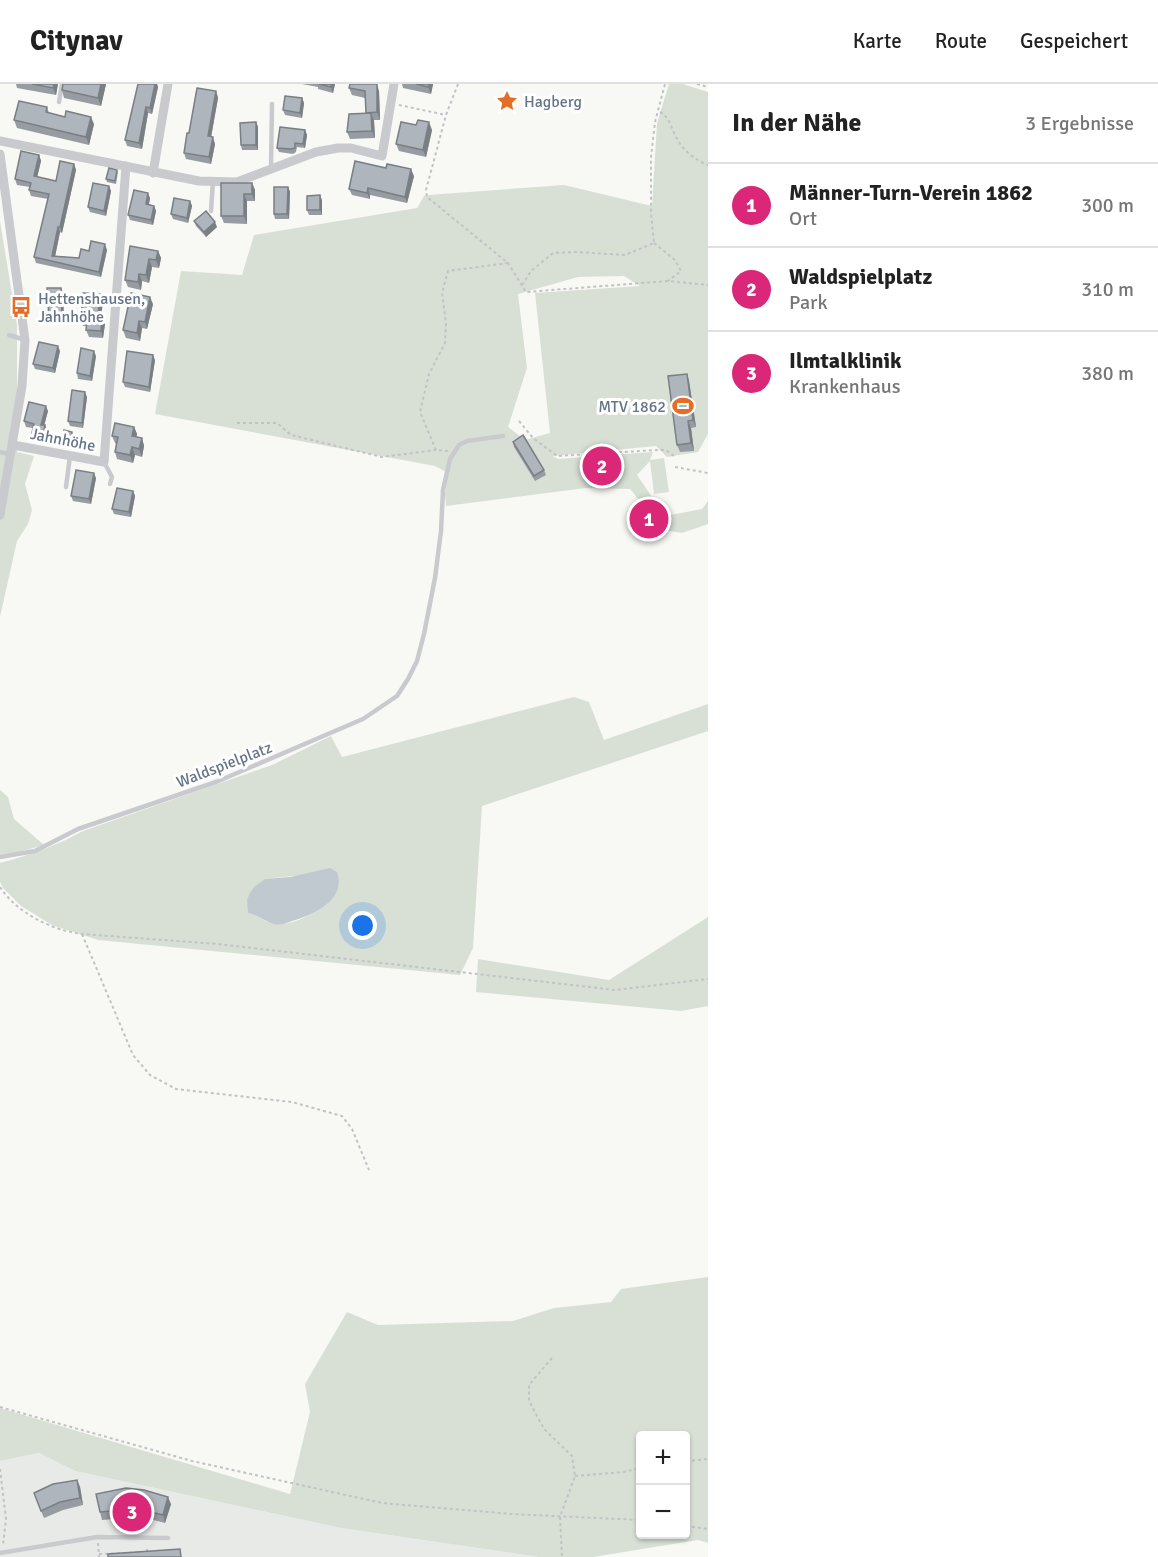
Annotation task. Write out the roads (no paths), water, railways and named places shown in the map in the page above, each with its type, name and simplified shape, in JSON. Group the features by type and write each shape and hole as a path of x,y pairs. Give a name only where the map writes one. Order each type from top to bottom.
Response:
{"street":[{"path":"153,173 168,84"},
{"path":"0,141 153,173 213,182 237,182 316,152 338,148 351,148 382,156 394,84"},
{"name":"Jahnhöhe","path":"0,154 25,340 22,386 12,450 104,462 126,166"},
{"path":"0,515 12,450"}],"lane":[{"path":"59,102 62,84"},
{"path":"271,169 272,104"},
{"path":"211,212 213,182"},
{"path":"9,335 25,340"},
{"name":"Waldspielplatz","path":"0,857 35,851 78,829 216,782 363,719 397,696 417,661 424,634 435,578 443,490 453,451 467,441 504,436"},
{"path":"0,452 12,450"},
{"path":"66,487 70,456"},
{"path":"104,462 112,477 110,484"},
{"path":"1,1553 97,1537 168,1538"}],"place":[{"name":"Hagberg","path":"507,101"},
{"name":"Hettenshausen, Jahnhöhe","path":"21,307"},
{"name":"MTV 1862","path":"683,406"},
{"name":"Waldspielplatz","path":"602,466"},
{"name":"Männer-Turn-Verein 1862","path":"649,519"},
{"name":"Ilmtalklinik","path":"132,1512"}]}
